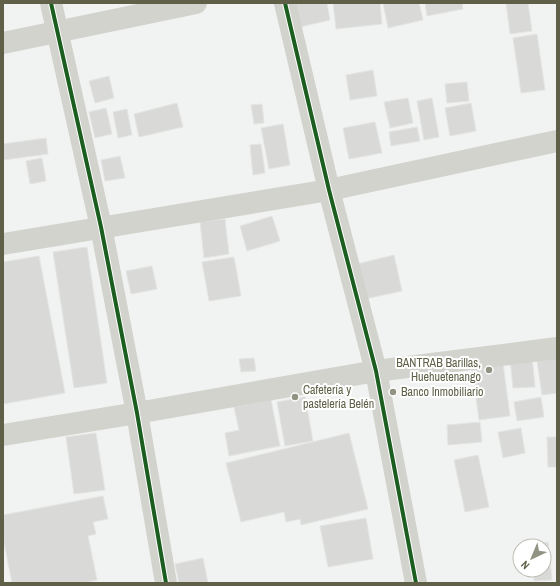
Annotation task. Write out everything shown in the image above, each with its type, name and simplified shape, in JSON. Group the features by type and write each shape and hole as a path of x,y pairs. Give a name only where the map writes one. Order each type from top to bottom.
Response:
{"street":[{"path":"51,3 59,33 101,227 138,413 166,583"},
{"path":"3,43 59,33 196,3"},
{"path":"285,3 329,190 376,371 416,583"},
{"path":"3,244 329,190 557,141"},
{"path":"3,435 376,371 557,348"}],"building":[{"path":"295,3 327,3 330,20 300,27"},
{"path":"333,3 380,3 382,24 336,29"},
{"path":"383,3 419,3 423,20 388,28"},
{"path":"425,3 462,3 463,9 427,16"},
{"path":"506,3 528,3 532,31 510,34"},
{"path":"537,34 545,90 521,93 513,38"},
{"path":"373,70 377,96 350,100 346,75"},
{"path":"109,76 114,98 95,103 89,81"},
{"path":"467,82 469,101 447,103 445,84"},
{"path":"408,98 413,123 390,128 384,102"},
{"path":"432,98 439,137 424,140 417,101"},
{"path":"177,103 183,127 139,137 134,114"},
{"path":"471,103 476,131 450,136 445,108"},
{"path":"262,104 264,123 254,124 251,105"},
{"path":"106,108 112,134 95,138 89,112"},
{"path":"127,109 132,135 118,138 113,112"},
{"path":"375,122 382,153 349,159 343,128"},
{"path":"283,124 290,165 269,169 261,128"},
{"path":"417,127 420,141 391,146 389,132"},
{"path":"46,138 48,154 3,160 3,144"},
{"path":"261,144 265,173 253,175 250,145"},
{"path":"120,156 125,178 105,181 101,160"},
{"path":"42,158 46,181 30,184 26,161"},
{"path":"272,216 280,241 247,251 240,226"},
{"path":"225,219 229,254 204,258 200,222"},
{"path":"87,247 107,383 74,388 53,252"},
{"path":"394,255 402,291 365,299 357,264"},
{"path":"39,256 65,393 3,404 3,262"},
{"path":"234,257 241,296 209,301 202,262"},
{"path":"152,266 157,289 131,294 126,271"},
{"path":"557,351 557,393 542,395 536,354"},
{"path":"532,356 535,387 513,388 510,358"},
{"path":"254,358 256,371 241,372 239,359"},
{"path":"503,363 510,416 479,420 472,368"},
{"path":"305,397 313,441 285,446 277,402"},
{"path":"541,397 544,417 517,421 514,402"},
{"path":"271,400 280,446 229,456 225,433 239,430 234,407"},
{"path":"480,422 482,442 448,445 447,425"},
{"path":"521,428 525,453 503,458 498,432"},
{"path":"96,433 105,490 74,494 66,437"},
{"path":"349,433 368,509 301,525 300,519 286,522 284,512 241,522 226,463"},
{"path":"547,437 557,437 557,467 548,467"},
{"path":"478,455 489,507 465,512 454,460"},
{"path":"103,496 108,519 93,522 96,534 88,536 97,580 83,583 12,583 3,538 3,515"},
{"path":"366,518 373,559 328,567 320,526"},
{"path":"203,558 208,583 179,583 175,564"},
{"path":"534,578 552,578 552,580 534,581"}],"cycle path":[{"path":"51,3 101,227 137,413 166,583"},
{"path":"285,3 329,190 376,371 416,583"}],"place":[{"name":"BANTRAB Barillas, Huehuetenango","path":"489,370"},
{"name":"Banco Inmobiliario","path":"393,392"},
{"name":"Cafetería y pastelería Belén","path":"295,397"}]}
